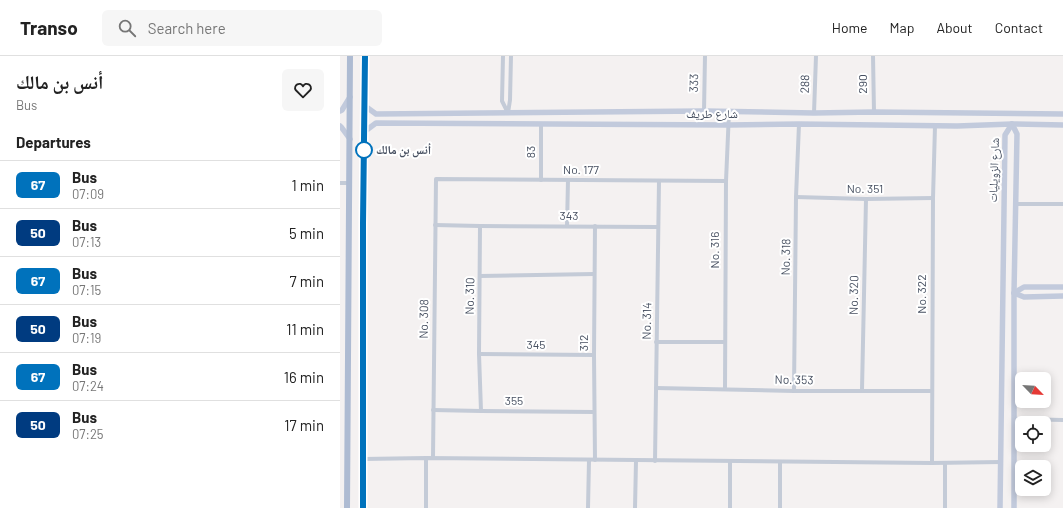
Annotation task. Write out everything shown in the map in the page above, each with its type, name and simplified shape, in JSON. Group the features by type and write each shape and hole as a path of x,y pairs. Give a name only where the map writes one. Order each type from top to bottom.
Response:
{"main road":[{"path":"363,508 362,459 365,56"},
{"path":"347,508 350,57"}],"street":[{"path":"503,56 502,101 508,113"},
{"path":"508,113 510,100 510,56"},
{"name":"333","path":"704,111 705,56"},
{"name":"288","path":"814,113 816,56"},
{"name":"290","path":"873,56 874,112"},
{"path":"340,111 350,97"},
{"name":"شارع طريف","path":"364,106 376,114 704,111 1063,114"},
{"name":"No. 316","path":"725,389 726,181 729,112"},
{"name":"شارع طريف","path":"364,132 376,123 799,124 935,126 1012,124 1063,125"},
{"name":"83","path":"541,124 541,180"},
{"name":"No. 318","path":"794,390 796,197 799,124"},
{"name":"شارع الزويليات","path":"1000,508 1004,135 1012,124 1017,134 1014,293 1014,508"},
{"path":"340,126 350,139"},
{"name":"No. 322","path":"932,463 931,391 935,126"},
{"name":"No. 177","path":"436,179 726,181"},
{"name":"No. 308","path":"433,458 436,179"},
{"path":"567,226 568,180"},
{"name":"No. 314","path":"655,461 657,227 659,181"},
{"path":"340,183 350,183"},
{"name":"No. 351","path":"796,197 866,199 933,198"},
{"name":"No. 320","path":"862,390 866,199"},
{"path":"1016,204 1063,204"},
{"path":"435,225 480,226"},
{"name":"343","path":"480,226 657,227"},
{"name":"No. 310","path":"480,226 480,411"},
{"name":"312","path":"595,226 595,460"},
{"path":"480,276 594,274"},
{"path":"1014,293 1024,287 1063,287"},
{"path":"1014,293 1024,297 1063,296"},
{"path":"656,342 725,342"},
{"name":"345","path":"479,354 594,355"},
{"name":"No. 353","path":"656,388 931,391"},
{"name":"355","path":"433,410 594,412"},
{"path":"1051,420 1063,420"},
{"path":"426,458 426,508"},
{"path":"362,459 433,458 730,462 1000,462"},
{"path":"588,508 589,460"},
{"path":"635,508 636,461"},
{"path":"730,462 730,508"},
{"path":"780,462 780,508"},
{"path":"944,508 945,463"}],"bus line":[{"name":"67","path":"363,508 363,223 365,56"}],"place":[{"name":"أنس بن مالك","path":"364,150"}]}
